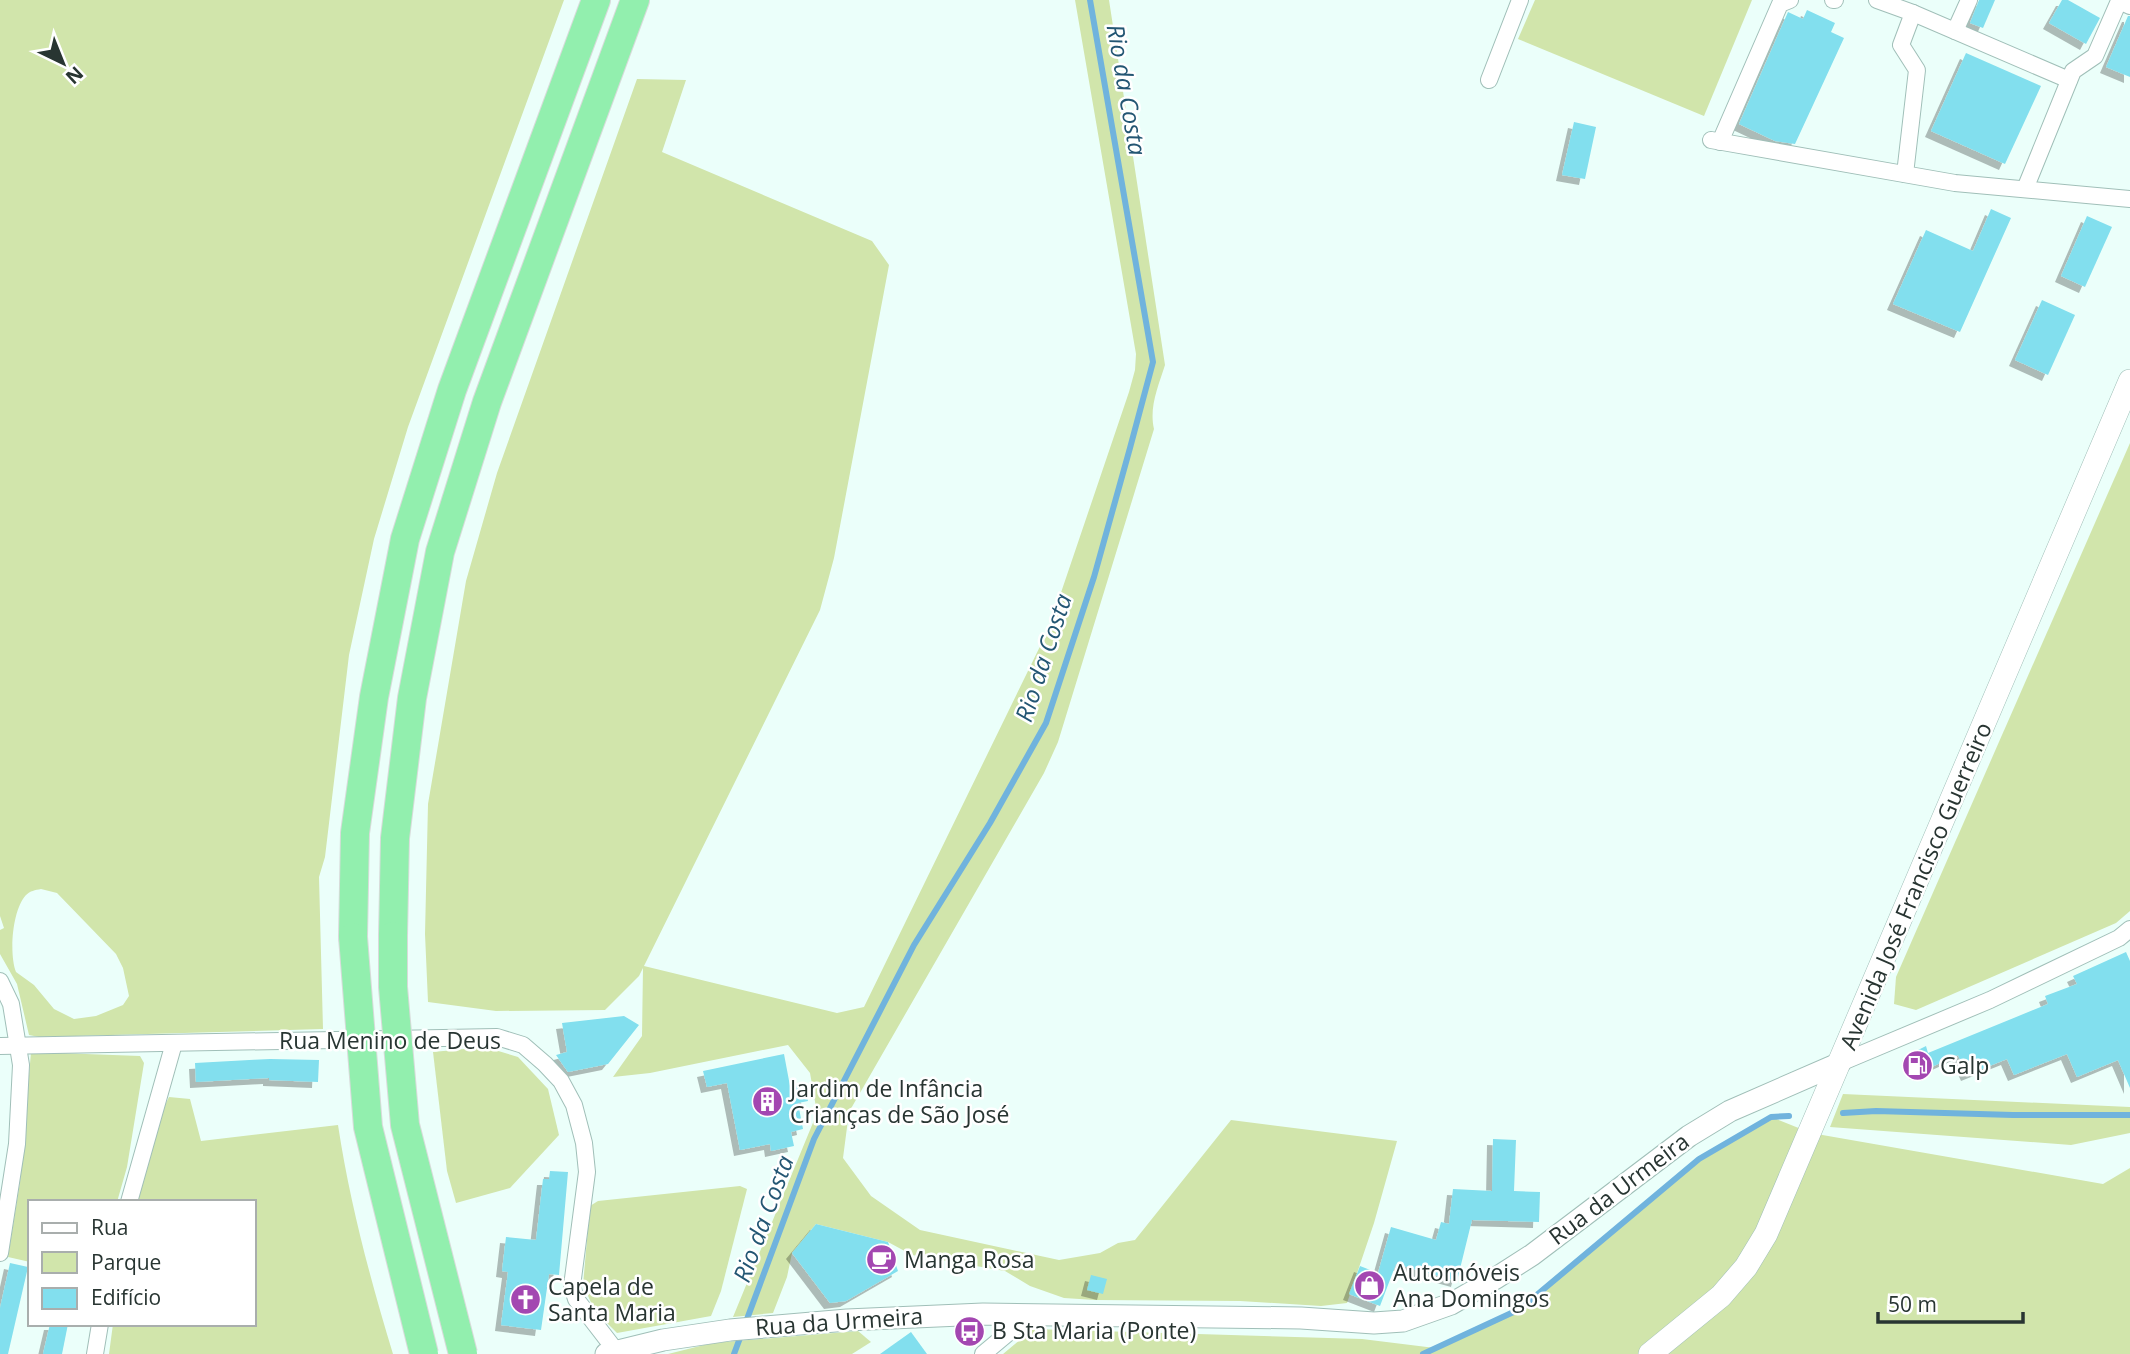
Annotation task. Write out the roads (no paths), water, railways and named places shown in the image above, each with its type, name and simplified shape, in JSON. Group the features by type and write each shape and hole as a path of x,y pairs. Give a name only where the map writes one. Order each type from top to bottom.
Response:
{"highway":[{"path":"424,1354 368,1127 353,937 355,833 374,697 405,539 452,390 596,0"},
{"path":"463,1354 405,1125 393,987 395,838 410,711 440,552 487,402 635,0"}],"main road":[{"name":"Avenida José Francisco Guerreiro","path":"1650,1354 1721,1296 1746,1266 1766,1234 2130,382"}],"street":[{"path":"1489,80 1520,0"},
{"path":"1790,0 1780,4 1716,141 1955,183 2130,199"},
{"path":"1878,0 2069,80"},
{"path":"1955,31 1969,0"},
{"path":"2025,189 2073,71 2095,55 2119,1 2130,6"},
{"path":"1905,174 1917,70 1900,45 1913,13"},
{"path":"1840,1063 1990,1000 2119,938 2130,929"},
{"path":"0,981 11,1004 20,1065 17,1144 0,1253"},
{"name":"Rua Menino de Deus","path":"0,1046 497,1037 523,1045 561,1081 573,1105 584,1143 587,1172 572,1286 576,1299 611,1352"},
{"path":"130,1200 174,1042"},
{"name":"Rua da Urmeira","path":"611,1352 663,1340 730,1330 847,1320 970,1314 1301,1318 1374,1323 1403,1321 1451,1304 1496,1278 1531,1255 1689,1136 1730,1111 1840,1063"},
{"path":"983,1354 1031,1314"},
{"path":"95,1354 100,1326"}],"waterway":[{"name":"Rio da Costa","path":"734,1354 814,1139 914,945 990,823 1046,723 1094,577 1153,362 1090,0"},
{"path":"1843,1113 1876,1111 2130,1115"},
{"path":"1423,1354 1520,1309 1699,1159 1771,1117 1789,1116"}],"place":[{"name":"Galp","path":"1917,1066"},
{"name":"Jardim de Infância Crianças de São José","path":"767,1102"},
{"name":"Manga Rosa","path":"881,1260"},
{"name":"Automóveis Ana Domingos","path":"1370,1286"},
{"name":"Capela de Santa Maria","path":"525,1300"},
{"name":"B Sta Maria (Ponte)","path":"969,1331"}]}
